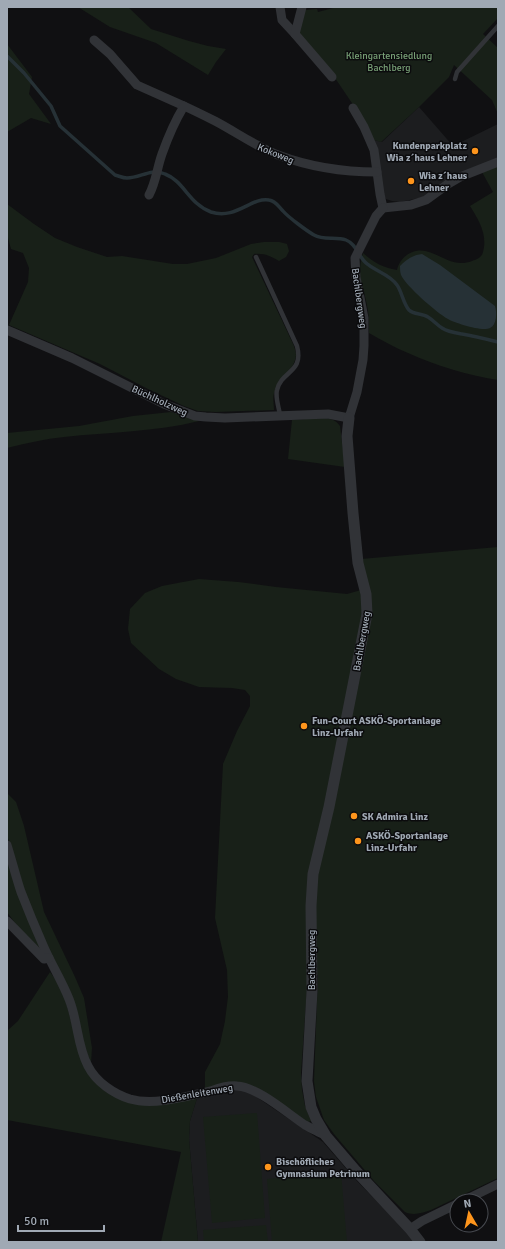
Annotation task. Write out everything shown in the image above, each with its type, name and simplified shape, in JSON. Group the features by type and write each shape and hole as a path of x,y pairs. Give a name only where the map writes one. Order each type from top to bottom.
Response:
{"street":[{"path":"280,7 282,20 332,77"},
{"path":"295,34 302,7"},
{"name":"Kokoweg","path":"94,40 110,54 137,85 216,121 253,143 277,154 321,168 342,171 377,172"},
{"path":"149,195 168,137 184,106"},
{"path":"353,108 370,138 374,150 380,194 384,208 411,205 426,200 460,177 498,162"},
{"name":"Bachlbergweg","path":"326,1136 311,1107 307,1081 312,991 311,889 313,874 329,807 367,614 366,594 358,563 347,436 349,418 357,392 364,346 364,318 355,272 355,258 376,216 384,208"},
{"name":"Büchlholzweg","path":"7,330 72,358 164,404 195,416 225,418 328,414 349,418"},
{"name":"Dießenleitenweg","path":"7,846 21,891 73,1010 83,1056 95,1077 105,1086 117,1093 131,1099 146,1101 162,1101 182,1098 227,1086 246,1087 326,1136 420,1242"},
{"path":"7,921 44,959 49,958"},
{"path":"479,1193 498,1184"},
{"path":"410,1229 422,1221 449,1208"}],"lane":[{"path":"455,79 457,72 498,26"},
{"path":"256,257 297,346 299,354 298,362 295,367 279,385 277,392 280,415"}],"shaded area":[{"path":"419,107 453,146 498,124 498,158 424,197 400,202 392,201 386,199 382,193 374,140 382,142"},
{"path":"422,254 440,265 495,306 496,318 494,324 490,328 481,329 451,321 415,292 401,275 400,266 410,258"},
{"name":"Bischöfliches Gymnasium Petrinum","path":"229,1089 242,1090 252,1094 323,1142 356,1180 404,1229 414,1242 198,1242 189,1139 190,1121 197,1098"}],"green space":[{"path":"78,7 128,7 151,29 189,41 226,49 208,75 156,43 110,27"},
{"name":"Kleingartensiedlung Bachlberg","path":"337,7 498,7 498,18 483,34 498,48 498,114 492,100 454,65 449,77 419,107 381,142 374,140 356,109 333,75 300,34 299,30 305,10 317,9 318,12"},
{"path":"7,44 32,77 29,94 51,124 31,118 7,132"},
{"path":"498,166 498,380 475,376 430,362 398,349 369,333 368,312 360,268 363,253 378,264 397,270 399,264 404,258 416,251 430,252 457,263 464,263 479,258 482,255 484,245 483,233 470,206 493,192 482,172"},
{"path":"7,204 55,238 107,257 122,256 173,264 187,264 216,258 251,244 279,242 287,244 289,251 286,257 279,261 264,254 254,254 252,257 296,353 293,365 277,386 274,393 274,410 216,412 198,411 148,389 100,364 9,325 28,282 29,268 23,253 11,249 7,234"},
{"path":"171,412 199,421 149,430 57,438 7,448 7,433 79,426 133,416"},
{"path":"323,418 333,420 340,426 345,467 288,459 292,420"},
{"name":"ASKÖ-Sportanlage Linz-Urfahr","path":"498,547 498,1178 467,1193 449,1193 449,1201 418,1214 405,1212 374,1181 324,1120 316,1097 314,1081 318,975 308,974 301,1073 305,1106 311,1121 308,1122 254,1088 205,1089 205,1072 220,1044 228,997 227,970 215,918 223,764 237,731 250,706 250,696 245,690 199,687 176,679 159,669 131,643 128,629 130,609 145,593 162,586 199,579 347,594 361,590 369,624 361,559"},
{"path":"7,793 16,802 24,826 44,912 84,998 92,1048 91,1063 33,916 14,858 7,835"},
{"path":"7,860 42,951 18,927 7,912"},
{"path":"50,972 64,995 81,1058 116,1097 197,1098 190,1121 189,1139 198,1242 161,1242 181,1152 7,1120 7,1031 18,1021"},
{"path":"257,1113 265,1218 212,1223 203,1117"},
{"path":"341,1173 347,1242 272,1242 267,1179"},
{"path":"266,1225 268,1242 204,1242 203,1230"}],"waterway":[{"path":"7,56 24,73 51,106 60,126 115,175 132,178 160,172 172,177 197,204 211,212 220,214 236,211 262,200 273,201 285,214 314,235 322,238 342,239 349,242 355,247 365,262 394,281 411,312 426,316 442,328 449,331 498,342"}],"place":[{"name":"Kundenparkplatz Wia z´haus Lehner","path":"475,151"},
{"name":"Wia z´haus Lehner","path":"411,181"},
{"name":"Fun-Court ASKÖ-Sportanlage Linz-Urfahr","path":"304,726"},
{"name":"SK Admira Linz","path":"354,816"},
{"name":"ASKÖ-Sportanlage Linz-Urfahr","path":"358,841"},
{"name":"Bischöfliches Gymnasium Petrinum","path":"268,1167"}]}
